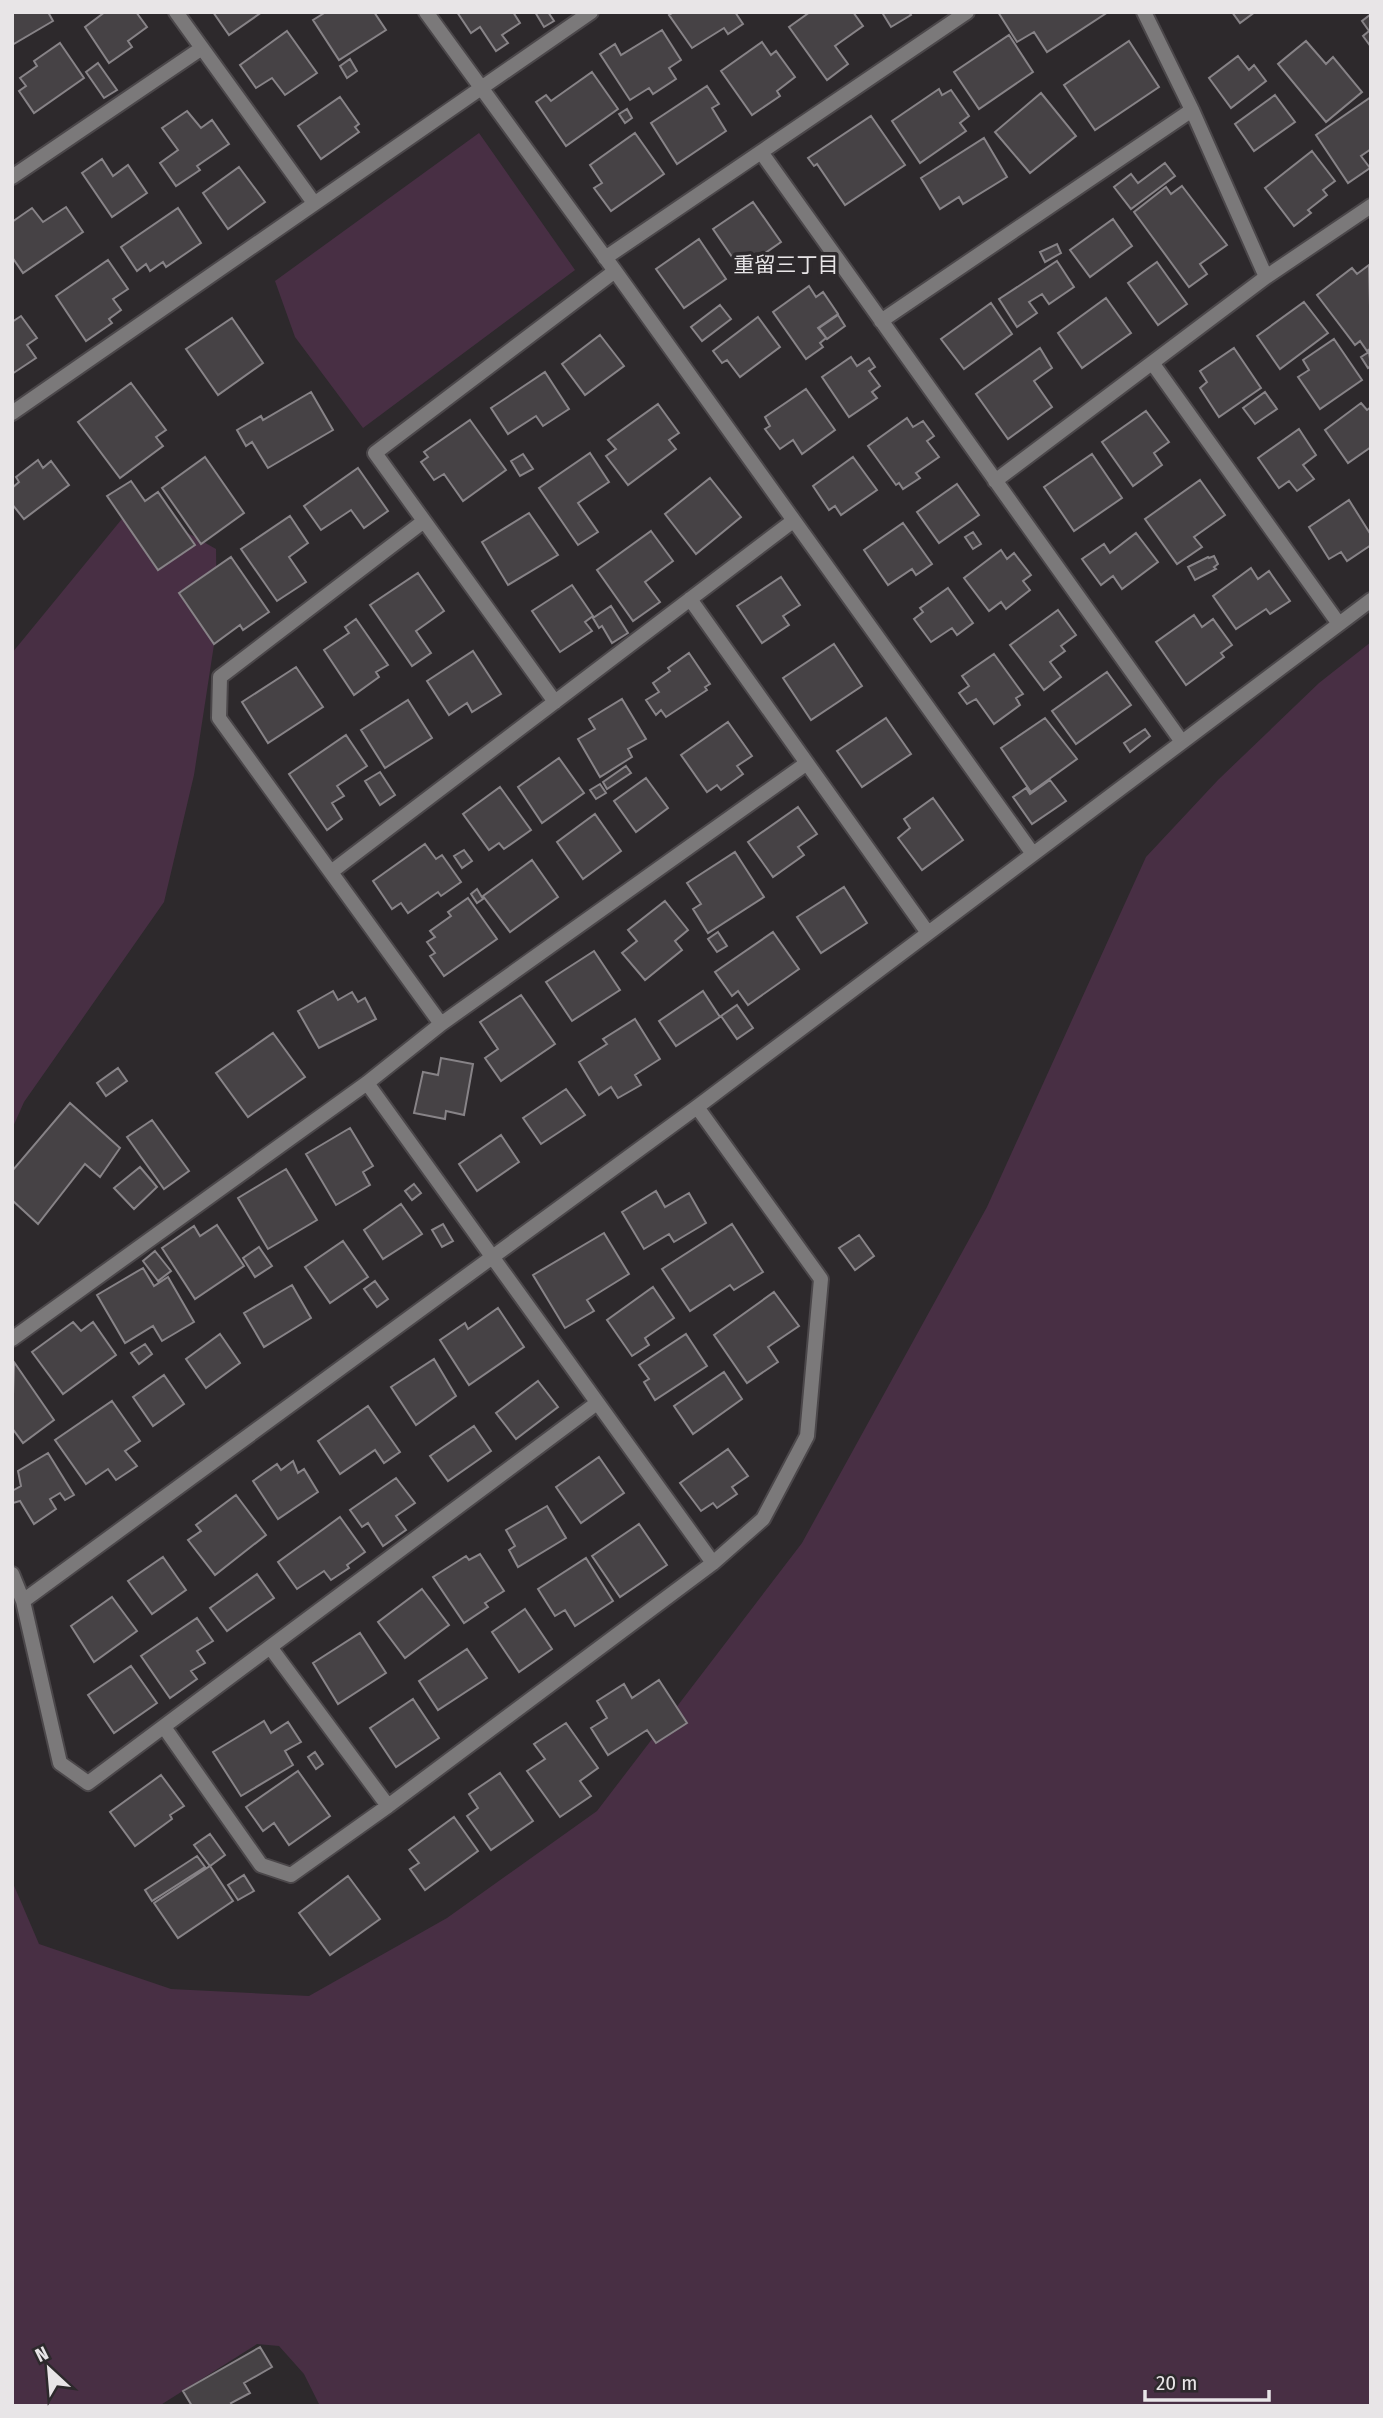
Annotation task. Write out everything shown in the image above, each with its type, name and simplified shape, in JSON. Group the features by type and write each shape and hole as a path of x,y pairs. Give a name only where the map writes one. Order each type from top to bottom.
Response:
{"street":[{"path":"176,12 314,203"},
{"path":"426,12 606,258 1033,854"},
{"path":"12,413 591,12"},
{"path":"606,258 967,12"},
{"path":"1143,12 1192,110 1266,277"},
{"path":"12,177 202,48"},
{"path":"881,321 1192,110"},
{"path":"761,152 1182,742"},
{"path":"995,481 1266,277 1371,206"},
{"path":"555,702 375,453 615,271"},
{"path":"1153,364 1339,624"},
{"path":"424,521 220,677 219,718 441,1024"},
{"path":"331,872 793,521"},
{"path":"690,600 928,933"},
{"path":"23,1601 696,1107 1371,600"},
{"path":"12,1339 367,1083 441,1024 807,763"},
{"path":"367,1083 713,1563"},
{"path":"164,1727 261,1865 291,1875 388,1806 713,1563 763,1519 807,1436 821,1279 696,1107"},
{"path":"12,1574 23,1601 61,1763 88,1783 597,1403"},
{"path":"270,1647 388,1806"}],"shaded area":[{"path":"479,133 575,270 363,428 295,337 275,281"},
{"path":"135,503 216,549 217,625 194,775 164,902 24,1102 12,1129 12,653"},
{"path":"1371,642 1371,2406 320,2406 304,2374 279,2346 257,2344 159,2406 12,2406 12,1881 39,1944 171,1989 309,1996 447,1918 597,1811 802,1543 987,1207 1146,857 1218,780 1319,683"}],"building":[{"path":"12,12 48,12 53,21 12,45"},
{"path":"105,12 136,12 147,27 128,41 132,47 109,63 85,27"},
{"path":"213,12 262,12 229,35"},
{"path":"326,12 374,12 386,30 339,60 313,20"},
{"path":"457,12 513,12 520,23 502,35 508,43 496,51 480,27 471,33"},
{"path":"535,12 548,12 554,21 544,27"},
{"path":"674,12 735,12 743,24 728,34 724,28 692,48 669,15"},
{"path":"810,12 853,12 863,26 835,46 848,64 827,80 789,27"},
{"path":"909,12 911,15 891,27 883,14"},
{"path":"998,12 1108,12 1047,52 1034,32 1017,42"},
{"path":"1232,12 1255,12 1240,23"},
{"path":"1371,14 1371,47 1363,36 1369,31 1362,21"},
{"path":"662,30 681,60 669,68 676,79 653,94 649,88 630,100 600,54 615,44 621,55"},
{"path":"287,31 317,73 285,95 272,78 256,88 240,65"},
{"path":"1009,35 1033,72 979,109 954,72"},
{"path":"1129,41 1159,87 1095,130 1064,85"},
{"path":"1306,41 1326,64 1333,57 1362,92 1326,122 1278,64"},
{"path":"762,42 771,55 776,51 795,77 777,91 780,96 752,115 721,71"},
{"path":"60,43 84,78 34,113 19,91 26,86 20,78 37,66 34,61"},
{"path":"1238,56 1249,70 1254,65 1266,81 1231,108 1209,78"},
{"path":"350,59 357,71 347,78 340,66"},
{"path":"98,63 117,90 104,98 86,72"},
{"path":"592,72 618,109 566,146 536,102 546,95 551,101"},
{"path":"707,86 719,104 712,108 726,131 677,164 651,123"},
{"path":"939,89 942,95 951,90 969,116 960,123 966,131 920,163 892,121"},
{"path":"1041,93 1076,136 1030,173 995,132"},
{"path":"1275,95 1295,122 1254,151 1235,124"},
{"path":"340,97 359,124 355,127 359,132 321,159 298,126"},
{"path":"1371,97 1371,149 1361,156 1370,168 1348,183 1316,135"},
{"path":"627,109 632,118 625,123 619,114"},
{"path":"187,111 201,128 212,120 229,144 197,166 200,170 176,186 160,163 178,150 162,128"},
{"path":"871,116 905,165 845,205 817,164 814,166 808,158"},
{"path":"635,133 664,174 611,211 594,188 602,183 590,165"},
{"path":"984,138 1007,177 963,204 959,197 940,209 921,178"},
{"path":"1312,151 1335,181 1323,190 1327,195 1308,210 1311,213 1294,226 1265,188"},
{"path":"102,159 113,176 128,165 147,193 112,217 82,173"},
{"path":"1165,163 1175,176 1131,209 1114,187 1131,174 1138,183"},
{"path":"239,167 265,202 228,229 203,193"},
{"path":"1182,186 1227,245 1200,264 1207,274 1189,287 1134,212 1166,187 1171,194"},
{"path":"753,202 781,242 741,270 713,229"},
{"path":"66,207 83,232 23,273 12,257 12,222 32,208 43,222"},
{"path":"178,208 201,243 166,267 163,262 150,271 146,264 137,271 121,247"},
{"path":"1113,219 1132,246 1090,277 1070,250"},
{"path":"699,239 726,279 684,308 656,269"},
{"path":"1057,244 1061,253 1045,262 1040,252"},
{"path":"108,260 128,289 113,299 121,310 109,319 112,323 86,341 56,296"},
{"path":"1057,261 1074,287 1049,304 1042,294 1029,302 1037,313 1017,327 999,299"},
{"path":"1157,262 1187,304 1158,325 1128,283"},
{"path":"1369,265 1371,348 1367,351 1360,341 1355,345 1317,295 1352,268 1357,274"},
{"path":"809,286 816,297 823,292 838,314 818,328 826,338 820,343 823,347 806,359 773,312"},
{"path":"1106,298 1131,333 1082,368 1058,333"},
{"path":"1304,302 1328,333 1280,369 1257,336"},
{"path":"991,303 1012,334 964,369 941,339"},
{"path":"720,305 731,319 702,341 691,327"},
{"path":"838,315 845,326 827,339 819,328"},
{"path":"21,316 37,338 27,345 36,358 12,374 12,322"},
{"path":"758,317 780,347 740,377 727,360 722,363 713,351"},
{"path":"232,318 263,363 218,395 186,349"},
{"path":"600,335 624,366 585,395 562,364"},
{"path":"1334,339 1362,380 1320,409 1298,377 1309,370 1303,360"},
{"path":"1040,348 1052,368 1034,381 1052,407 1008,439 976,394"},
{"path":"1234,348 1261,388 1219,417 1200,388 1207,382 1200,371"},
{"path":"1369,352 1371,366 1368,368 1361,357"},
{"path":"851,357 857,366 869,358 875,367 869,371 880,386 872,392 877,398 849,417 822,377"},
{"path":"545,372 569,409 543,426 536,416 508,434 491,408"},
{"path":"131,383 166,430 156,437 163,446 120,478 78,422"},
{"path":"806,389 835,430 802,454 793,440 780,449 765,429 770,426 765,417"},
{"path":"311,392 333,430 268,468 252,442 246,446 237,430 261,416 263,420"},
{"path":"1265,392 1277,409 1255,424 1243,408"},
{"path":"1361,403 1367,410 1371,407 1371,447 1348,463 1325,430"},
{"path":"658,404 679,433 669,440 676,449 628,485 606,456 616,449 608,440"},
{"path":"1146,411 1169,442 1154,453 1162,465 1133,486 1102,442"},
{"path":"907,418 913,427 923,421 934,436 927,441 939,457 916,473 920,478 903,489 899,483 896,485 868,446"},
{"path":"470,420 506,470 463,501 444,474 434,480 421,462 428,457 424,452"},
{"path":"1299,429 1316,455 1303,465 1314,479 1297,491 1289,481 1279,488 1258,458"},
{"path":"590,453 609,482 578,503 598,532 578,545 539,488"},
{"path":"523,454 533,469 520,476 511,461"},
{"path":"1092,454 1122,498 1074,531 1044,487"},
{"path":"205,457 244,513 201,544 162,488"},
{"path":"853,457 877,490 841,515 835,506 829,510 813,486"},
{"path":"38,460 43,468 51,461 69,485 24,519 12,504 12,488 19,482 16,477"},
{"path":"358,468 388,511 364,528 351,510 321,530 304,506"},
{"path":"710,478 741,517 696,554 665,514"},
{"path":"1200,480 1225,515 1194,537 1202,547 1177,564 1145,519"},
{"path":"131,481 145,501 158,492 195,545 158,570 107,496"},
{"path":"957,484 979,515 939,543 917,512"},
{"path":"1349,500 1371,535 1371,545 1347,561 1341,552 1329,559 1309,527"},
{"path":"529,513 558,555 508,585 482,542"},
{"path":"290,516 308,543 289,557 306,582 277,601 241,549"},
{"path":"903,523 932,564 916,575 912,569 888,585 864,550"},
{"path":"651,531 673,561 645,582 660,602 633,621 597,570"},
{"path":"973,532 981,544 973,549 965,537"},
{"path":"1136,533 1158,562 1122,589 1113,576 1101,585 1082,559 1104,544 1110,553"},
{"path":"1001,550 1007,559 1014,553 1031,575 1023,581 1030,590 1006,609 1001,602 989,611 964,578"},
{"path":"1214,556 1218,564 1214,567 1216,569 1195,580 1188,567"},
{"path":"231,557 269,612 243,630 240,625 214,644 179,593"},
{"path":"1251,568 1258,579 1269,571 1290,601 1270,614 1266,609 1236,629 1213,596"},
{"path":"418,573 444,611 416,631 431,653 412,666 370,605"},
{"path":"781,577 800,605 783,616 789,625 762,643 737,606"},
{"path":"572,585 593,616 585,622 592,631 560,652 532,611"},
{"path":"948,588 973,623 957,635 952,628 931,642 914,619 923,612 920,608"},
{"path":"611,606 628,633 612,643 602,626 599,628 593,618"},
{"path":"1058,610 1076,635 1061,646 1065,651 1050,662 1061,677 1044,690 1010,645"},
{"path":"1194,615 1202,627 1213,619 1232,645 1221,653 1224,657 1186,685 1156,642"},
{"path":"356,619 388,665 376,672 379,677 354,695 324,650 349,633 345,627"},
{"path":"834,644 862,686 811,720 783,678"},
{"path":"473,651 501,694 472,712 467,703 449,715 427,681"},
{"path":"689,653 710,684 705,687 707,690 666,717 661,710 656,715 646,700 659,692 653,683"},
{"path":"994,654 1023,694 1016,698 1020,705 994,724 976,699 967,704 959,693 969,686 962,676"},
{"path":"296,667 323,707 268,743 242,702"},
{"path":"1107,672 1131,705 1076,744 1052,711"},
{"path":"622,699 646,739 628,749 632,757 600,777 578,739 595,729 589,719"},
{"path":"408,700 432,738 385,768 361,730"},
{"path":"886,718 911,754 862,787 837,751"},
{"path":"1045,718 1077,759 1031,792 1001,748"},
{"path":"728,722 752,756 737,766 743,774 721,790 717,785 707,792 681,755"},
{"path":"1145,729 1150,736 1130,752 1124,743"},
{"path":"346,735 367,766 337,786 344,796 332,803 342,819 327,830 289,774"},
{"path":"559,758 584,793 542,823 518,787"},
{"path":"626,766 631,773 607,789 603,782"},
{"path":"380,772 395,795 380,805 365,781"},
{"path":"646,778 668,808 636,832 614,801"},
{"path":"1050,780 1066,801 1032,824 1013,797 1026,788 1030,794"},
{"path":"600,784 606,793 596,799 590,790"},
{"path":"500,787 531,830 504,849 499,843 489,850 463,814"},
{"path":"933,798 963,840 922,870 898,838 910,828 904,819"},
{"path":"798,807 817,834 798,847 804,855 773,877 748,842"},
{"path":"595,814 621,851 583,879 557,842"},
{"path":"425,844 436,859 442,855 461,882 441,896 438,892 408,913 401,903 392,909 373,881"},
{"path":"464,850 472,861 462,868 454,856"},
{"path":"735,852 764,897 708,933 693,909 701,904 687,883"},
{"path":"532,860 558,897 510,932 483,896"},
{"path":"844,887 867,923 821,953 797,917"},
{"path":"477,889 483,899 477,903 471,894"},
{"path":"468,898 497,939 444,976 430,956 435,953 427,942 435,937 430,931 451,916 448,912"},
{"path":"665,901 688,930 675,941 682,950 645,980 622,953 637,941 628,930"},
{"path":"718,932 727,946 717,952 708,939"},
{"path":"773,932 799,969 748,1005 738,991 732,996 715,972"},
{"path":"594,951 620,990 572,1021 546,982"},
{"path":"333,991 338,1000 352,992 358,1002 365,998 376,1019 319,1048 298,1011"},
{"path":"703,991 720,1017 676,1046 659,1021"},
{"path":"521,995 555,1044 501,1081 485,1058 498,1049 480,1022"},
{"path":"737,1005 753,1028 737,1039 721,1016"},
{"path":"635,1019 660,1059 635,1075 641,1085 618,1098 611,1087 599,1095 579,1062 607,1044 603,1039"},
{"path":"273,1033 305,1077 248,1117 216,1073"},
{"path":"441,1058 473,1064 464,1115 446,1111 445,1119 414,1113 423,1072 438,1075"},
{"path":"118,1068 127,1081 106,1096 97,1083"},
{"path":"566,1089 585,1115 541,1144 523,1118"},
{"path":"70,1103 120,1148 100,1177 85,1164 38,1224 12,1200 12,1171"},
{"path":"152,1120 189,1171 164,1189 127,1137"},
{"path":"350,1128 373,1166 363,1172 370,1185 336,1205 306,1154"},
{"path":"501,1135 519,1162 477,1191 459,1164"},
{"path":"140,1167 157,1187 134,1209 114,1188"},
{"path":"286,1169 317,1220 268,1249 238,1198"},
{"path":"414,1184 421,1193 412,1200 405,1191"},
{"path":"656,1191 665,1207 689,1193 706,1223 674,1242 669,1234 644,1249 622,1212"},
{"path":"401,1204 422,1234 383,1259 364,1230"},
{"path":"443,1224 453,1241 442,1247 432,1230"},
{"path":"732,1224 763,1272 734,1290 730,1285 690,1311 662,1269"},
{"path":"217,1225 244,1266 195,1299 162,1248 194,1226 200,1236"},
{"path":"604,1233 629,1274 587,1300 594,1311 565,1328 533,1275"},
{"path":"859,1235 874,1256 855,1270 839,1248"},
{"path":"343,1241 368,1277 330,1303 305,1267"},
{"path":"259,1247 272,1266 255,1277 243,1258"},
{"path":"155,1251 171,1271 158,1281 143,1261"},
{"path":"143,1268 154,1286 168,1277 194,1322 162,1341 153,1326 125,1343 97,1295"},
{"path":"375,1281 388,1299 377,1307 364,1289"},
{"path":"292,1285 311,1318 264,1347 244,1313"},
{"path":"653,1287 674,1318 645,1338 649,1345 632,1356 607,1320"},
{"path":"774,1292 799,1326 768,1347 778,1362 747,1383 714,1335"},
{"path":"498,1308 524,1347 469,1385 440,1340 465,1323 468,1329"},
{"path":"73,1322 81,1331 93,1322 116,1355 63,1394 32,1352"},
{"path":"220,1334 240,1363 206,1388 186,1359"},
{"path":"686,1334 707,1366 655,1400 644,1382 649,1379 639,1365"},
{"path":"145,1344 152,1354 139,1364 131,1353"},
{"path":"434,1359 456,1396 416,1425 391,1387"},
{"path":"14,1362 54,1420 23,1443 12,1428"},
{"path":"724,1372 742,1399 693,1434 674,1406"},
{"path":"164,1375 184,1404 153,1426 133,1397"},
{"path":"538,1381 558,1407 516,1439 496,1413"},
{"path":"112,1401 140,1441 125,1451 137,1466 116,1480 108,1469 86,1484 55,1440"},
{"path":"368,1406 400,1452 384,1463 375,1450 340,1474 318,1441"},
{"path":"474,1426 491,1451 448,1481 430,1456"},
{"path":"728,1449 748,1476 732,1487 737,1494 717,1508 713,1503 701,1511 680,1483"},
{"path":"48,1453 74,1495 65,1500 60,1493 50,1499 56,1509 34,1524 20,1501 13,1503 12,1491 21,1486 18,1471"},
{"path":"599,1457 624,1493 581,1523 556,1487"},
{"path":"293,1461 298,1473 304,1469 318,1492 278,1519 253,1481 277,1464 281,1470"},
{"path":"396,1478 415,1503 396,1516 406,1530 383,1546 368,1523 362,1527 350,1510"},
{"path":"236,1495 266,1535 215,1575 188,1540 201,1531 196,1525"},
{"path":"547,1506 566,1538 518,1567 509,1550 515,1546 506,1530"},
{"path":"340,1517 365,1552 347,1565 349,1568 331,1580 324,1571 297,1589 278,1562"},
{"path":"639,1524 667,1565 620,1597 592,1556"},
{"path":"480,1554 504,1591 485,1603 488,1607 464,1623 433,1577 466,1556 469,1560"},
{"path":"163,1557 186,1590 152,1614 128,1581"},
{"path":"586,1558 613,1601 575,1626 565,1610 555,1616 538,1589"},
{"path":"257,1574 274,1598 227,1631 210,1608"},
{"path":"422,1589 449,1625 405,1658 378,1622"},
{"path":"112,1597 137,1631 94,1662 71,1626"},
{"path":"525,1609 552,1649 519,1672 492,1632"},
{"path":"197,1618 213,1641 197,1651 205,1663 191,1671 197,1679 170,1698 141,1656"},
{"path":"360,1633 386,1673 338,1704 313,1663"},
{"path":"467,1649 487,1678 438,1710 419,1681"},
{"path":"131,1666 157,1703 114,1733 88,1695"},
{"path":"659,1680 687,1723 656,1743 647,1730 608,1755 591,1728 607,1718 597,1701 624,1684 632,1698"},
{"path":"413,1699 439,1738 396,1767 370,1728"},
{"path":"264,1721 271,1733 288,1722 301,1742 285,1751 293,1765 241,1796 213,1752"},
{"path":"566,1723 598,1768 580,1781 591,1796 560,1817 527,1771 545,1759 534,1744"},
{"path":"315,1752 323,1764 316,1769 308,1757"},
{"path":"298,1771 330,1816 289,1845 274,1823 263,1831 246,1807"},
{"path":"500,1773 533,1821 491,1850 467,1816 478,1808 469,1794"},
{"path":"161,1775 184,1806 170,1815 172,1819 135,1846 110,1812"},
{"path":"454,1817 478,1851 425,1890 410,1869 419,1863 409,1850"},
{"path":"210,1834 225,1855 210,1866 194,1845"},
{"path":"197,1856 205,1867 152,1901 145,1890"},
{"path":"210,1866 233,1901 178,1938 154,1903"},
{"path":"244,1875 254,1891 238,1900 228,1885"},
{"path":"348,1876 380,1919 330,1955 299,1913"},
{"path":"260,2347 272,2367 244,2383 250,2393 231,2403 233,2406 192,2406 183,2391"}],"district":[{"name":"重留三丁目","path":"786,265"}]}
